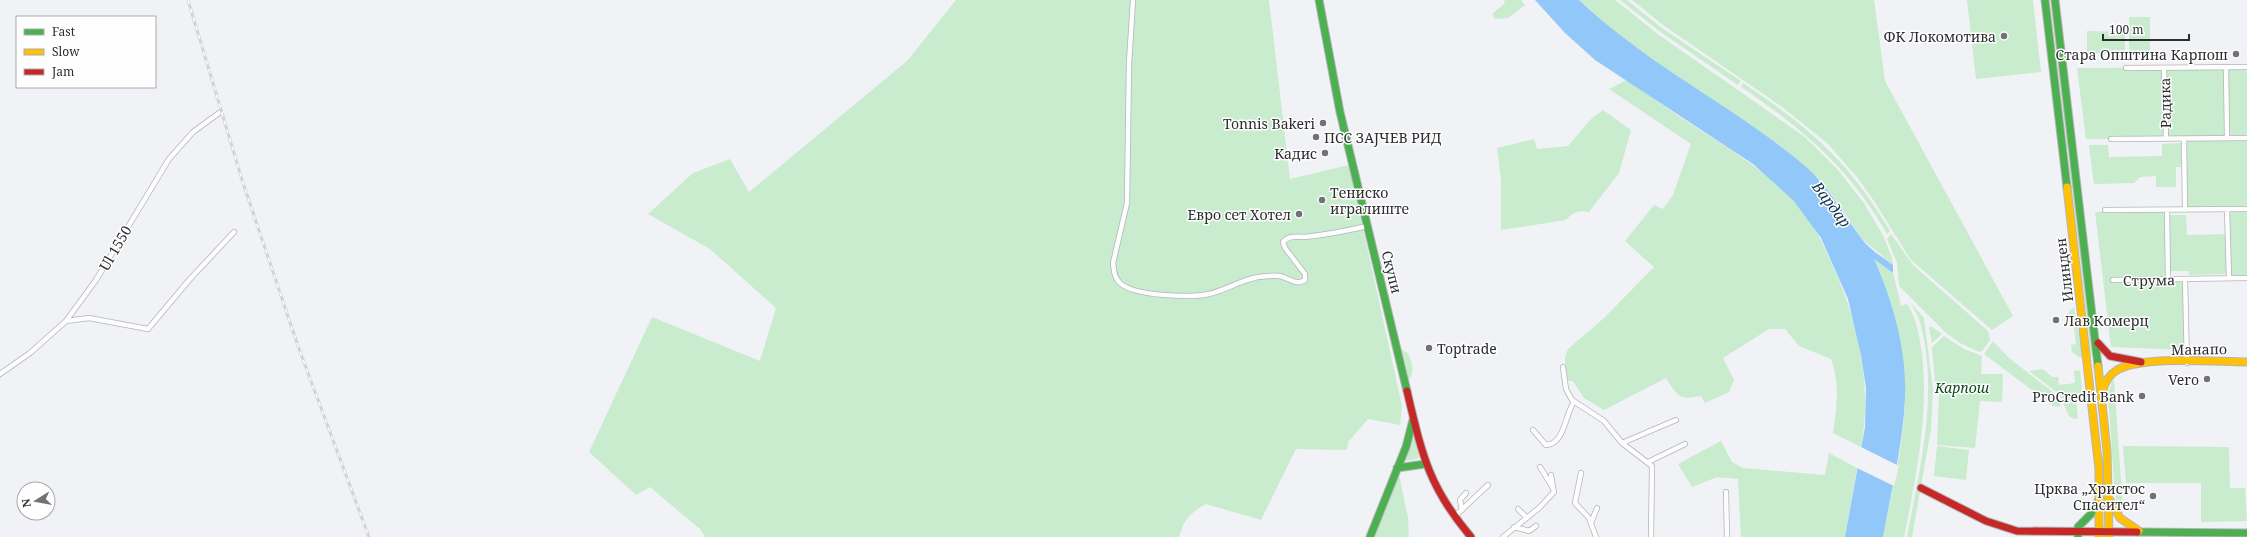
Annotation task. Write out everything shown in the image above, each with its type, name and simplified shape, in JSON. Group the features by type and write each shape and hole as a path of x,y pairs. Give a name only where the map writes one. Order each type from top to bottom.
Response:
{"street":[{"path":"1133,0 1129,63 1126,203 1113,263 1114,273 1119,282 1125,288 1137,291 1189,296 1209,294 1257,277 1281,276 1293,282 1301,282 1305,280 1305,274 1284,248 1283,242 1286,238 1294,236 1329,234 1367,226"},
{"name":"Скупи","path":"1319,0 1340,112 1413,420 1425,464 1436,491 1454,518 1471,537"},
{"name":"Илинден","path":"2045,0 2094,420 2099,498 2099,535"},
{"name":"Илинден","path":"2055,0 2102,396 2109,497 2109,535"},
{"path":"2226,67 2227,138"},
{"name":"Радика","path":"2126,68 2247,67"},
{"name":"Радика","path":"2164,68 2166,139"},
{"name":"Ul 1550","path":"0,374 30,354 66,320 96,280 169,159 193,132 219,113"},
{"path":"2111,139 2247,138"},
{"path":"2184,139 2185,210"},
{"path":"2227,209 2228,278"},
{"path":"2105,210 2247,209"},
{"path":"2166,210 2168,280"},
{"path":"66,320 88,318 148,329 190,279 234,232"},
{"name":"Струма","path":"2113,280 2247,278"},
{"name":"Струма","path":"2185,279 2187,363"},
{"name":"Манапо","path":"2096,338 2100,348 2110,356 2151,363"},
{"name":"Манапо","path":"2102,396 2105,383 2115,372 2130,366 2151,363 2247,362"},
{"path":"1563,367 1566,389 1574,402 1604,421 1622,443 1648,462 1652,470 1651,537"},
{"path":"1533,430 1546,445 1555,442 1560,436 1574,402"},
{"path":"1370,537 1406,446 1413,420"},
{"path":"1622,443 1676,420"},
{"path":"1648,462 1685,444"},
{"path":"1397,468 1425,464"},
{"path":"1540,467 1544,481 1553,488"},
{"path":"1581,473 1575,502 1591,523 1596,537"},
{"path":"1503,537 1550,497 1554,491 1551,475"},
{"path":"1454,518 1488,485"},
{"path":"1921,488 1986,521 2010,530 2099,535 2141,532 2205,535 2247,532"},
{"path":"1726,492 1727,537"},
{"path":"1462,510 1460,500 1466,493"},
{"path":"2109,497 2120,518 2141,532"},
{"path":"2078,534 2078,527 2091,514 2099,498"},
{"path":"1591,523 1597,508"},
{"path":"1518,509 1527,518"},
{"path":"1514,527 1529,531 1536,526"},
{"path":"2134,537 2141,532"}],"green space":[{"path":"956,0 1269,0 1290,179 1349,165 1402,406 1400,425 1368,419 1348,442 1347,450 1296,449 1261,520 1206,504 1188,517 1179,537 705,537 701,530 650,487 636,495 589,452 652,317 760,361 776,308 710,249 648,214 693,173 730,159 749,192 907,61"},
{"path":"1504,0 1521,0 1525,5 1508,18 1495,19 1492,14 1505,3"},
{"path":"1579,0 1615,0 1659,35 1805,137 1837,169 1864,203 1884,237 1893,265 1861,238 1839,204 1818,178 1783,148 1619,36"},
{"path":"1620,0 1627,0 1662,28 1741,81 1738,85 1659,31"},
{"path":"1632,0 1874,0 1885,81 2013,316 1992,330 1911,260 1857,177 1827,143 1782,107 1663,25"},
{"name":"ФК Локомотива","path":"1967,0 2033,0 2041,72 1976,79"},
{"path":"2050,0 2052,0 2070,150 2067,149"},
{"path":"2129,17 2150,17 2150,51 2129,51"},
{"path":"2087,31 2125,32 2125,54 2087,53"},
{"path":"2247,67 2247,209 2185,210 2183,139 2086,139 2077,68"},
{"path":"1627,80 1760,170 1794,200 1811,222 1841,284 1856,329 1864,376 1865,400 1861,447 1833,433 1837,387 1831,359 1799,346 1785,329 1769,329 1723,358 1734,380 1729,392 1705,403 1701,396 1688,398 1680,396 1676,393 1666,378 1604,410 1584,398 1573,381 1566,381 1565,357 1568,349 1604,318 1654,267 1625,241 1654,205 1663,209 1673,195 1691,144 1609,89"},
{"path":"1743,83 1767,99 1808,131 1843,165 1875,206 1890,231 1887,234 1873,210 1841,169 1804,134 1741,87"},
{"path":"1603,110 1631,130 1619,173 1589,212 1576,212 1566,220 1501,230 1501,180 1497,148 1534,139 1537,149 1568,146 1591,119"},
{"path":"2181,143 2181,167 2176,167 2176,187 2156,187 2156,176 2140,177 2134,183 2094,184 2089,145 2108,145 2109,157 2162,156 2162,144"},
{"path":"2069,165 2072,165 2095,354 2091,355"},
{"path":"2167,210 2168,280 2185,279 2187,350 2111,347 2095,212"},
{"path":"2232,211 2247,211 2247,275 2230,276 2229,216"},
{"path":"2168,215 2186,215 2187,235 2226,234 2226,274 2189,275 2189,271 2169,271"},
{"path":"1891,234 1913,265 1988,331 1990,340 1982,351 1979,352 1960,343 1946,333 1899,286 1897,263 1887,239"},
{"path":"1873,258 1893,273 1901,306 1907,304 1915,321 1922,353 1924,376 1923,423 1917,469 1904,537 1883,537 1903,431 1905,396 1903,360 1896,325 1892,308"},
{"path":"1911,303 1924,318 1933,390 1931,429 1912,537 1907,537 1922,456 1928,401 1928,373 1925,346 1919,319"},
{"path":"2074,307 2083,355 2080,358 2072,352 2071,345 2076,344 2072,314 2067,314"},
{"path":"1931,326 1942,334 1932,343 1929,328"},
{"name":"Карпош","path":"1944,336 1964,349 1982,356 1981,374 2003,374 2002,402 1980,401 1975,448 1937,445 1939,392 1936,392 1932,347"},
{"path":"1993,341 2009,358 2058,396 2061,401 2060,407 2053,406 1984,354"},
{"path":"1402,350 1408,353 1412,364 1412,373 1409,380"},
{"path":"2043,369 2052,377 2058,377 2059,385 2075,383 2074,371 2080,370 2082,390 2086,390 2087,397 2076,399 2078,418 2074,419 2069,416 2059,394 2029,371"},
{"path":"2112,381 2114,381 2123,509 2121,511 2115,496 2108,394"},
{"path":"1414,436 1419,457 1417,459 1405,461"},
{"path":"1721,441 1732,462 1743,468 1825,475 1829,453 1857,468 1845,537 1741,537 1738,479 1717,477 1692,487 1678,464"},
{"path":"1937,446 1969,450 1966,480 1934,476"},
{"path":"2123,446 2229,447 2230,488 2245,488 2247,521 2201,522 2201,483 2126,483"},
{"path":"1399,475 1408,518 1409,537 1374,537"}],"water":[{"name":"Вардар","path":"1535,0 1579,0 1633,45 1778,144 1814,174 1829,191 1864,242 1893,265 1893,273 1874,259 1893,309 1901,344 1905,380 1902,433 1883,537 1845,537 1865,427 1866,388 1861,355 1848,299 1821,238 1794,201 1753,164 1595,60 1565,33"}],"pier":[{"path":"1859,446 1899,466 1894,486 1855,467"}],"railway":[{"path":"188,0 243,183 298,346 369,537"}],"traffic: fast":[{"path":"1319,0 1340,112 1407,391"},
{"path":"2045,0 2067,187"},
{"path":"2055,0 2098,366"},
{"path":"1370,537 1406,447 1413,420"},
{"path":"1397,468 1425,464"},
{"path":"2078,537 2078,527 2091,514 2098,501"},
{"path":"2137,532 2247,533"}],"traffic: slow":[{"path":"2067,187 2099,469 2099,537"},
{"path":"2103,390 2106,381 2117,370 2129,365 2144,362 2180,360 2247,362"},
{"path":"2098,366 2107,451 2109,537"},
{"path":"2110,500 2120,518 2139,531"}],"traffic: jam":[{"path":"2098,343 2110,356 2141,362"},
{"path":"1407,391 1417,433 1428,468 1445,502 1471,537"},
{"path":"1921,488 1986,521 2017,531 2137,532"}],"place":[{"name":"ФК Локомотива","path":"2004,36"},
{"name":"Стара Општина Карпош","path":"2236,54"},
{"name":"Tonnis Bakeri","path":"1323,123"},
{"name":"ПСС ЗАЈЧЕВ РИД","path":"1316,137"},
{"name":"Кадис","path":"1325,153"},
{"name":"Тениско игралиште","path":"1322,200"},
{"name":"Евро сет Хотел","path":"1299,214"},
{"name":"Лав Комерц","path":"2056,320"},
{"name":"Toptrade","path":"1429,348"},
{"name":"Vero","path":"2207,379"},
{"name":"ProCredit Bank","path":"2142,396"},
{"name":"Црква „Христос Спасител“","path":"2153,496"}]}
